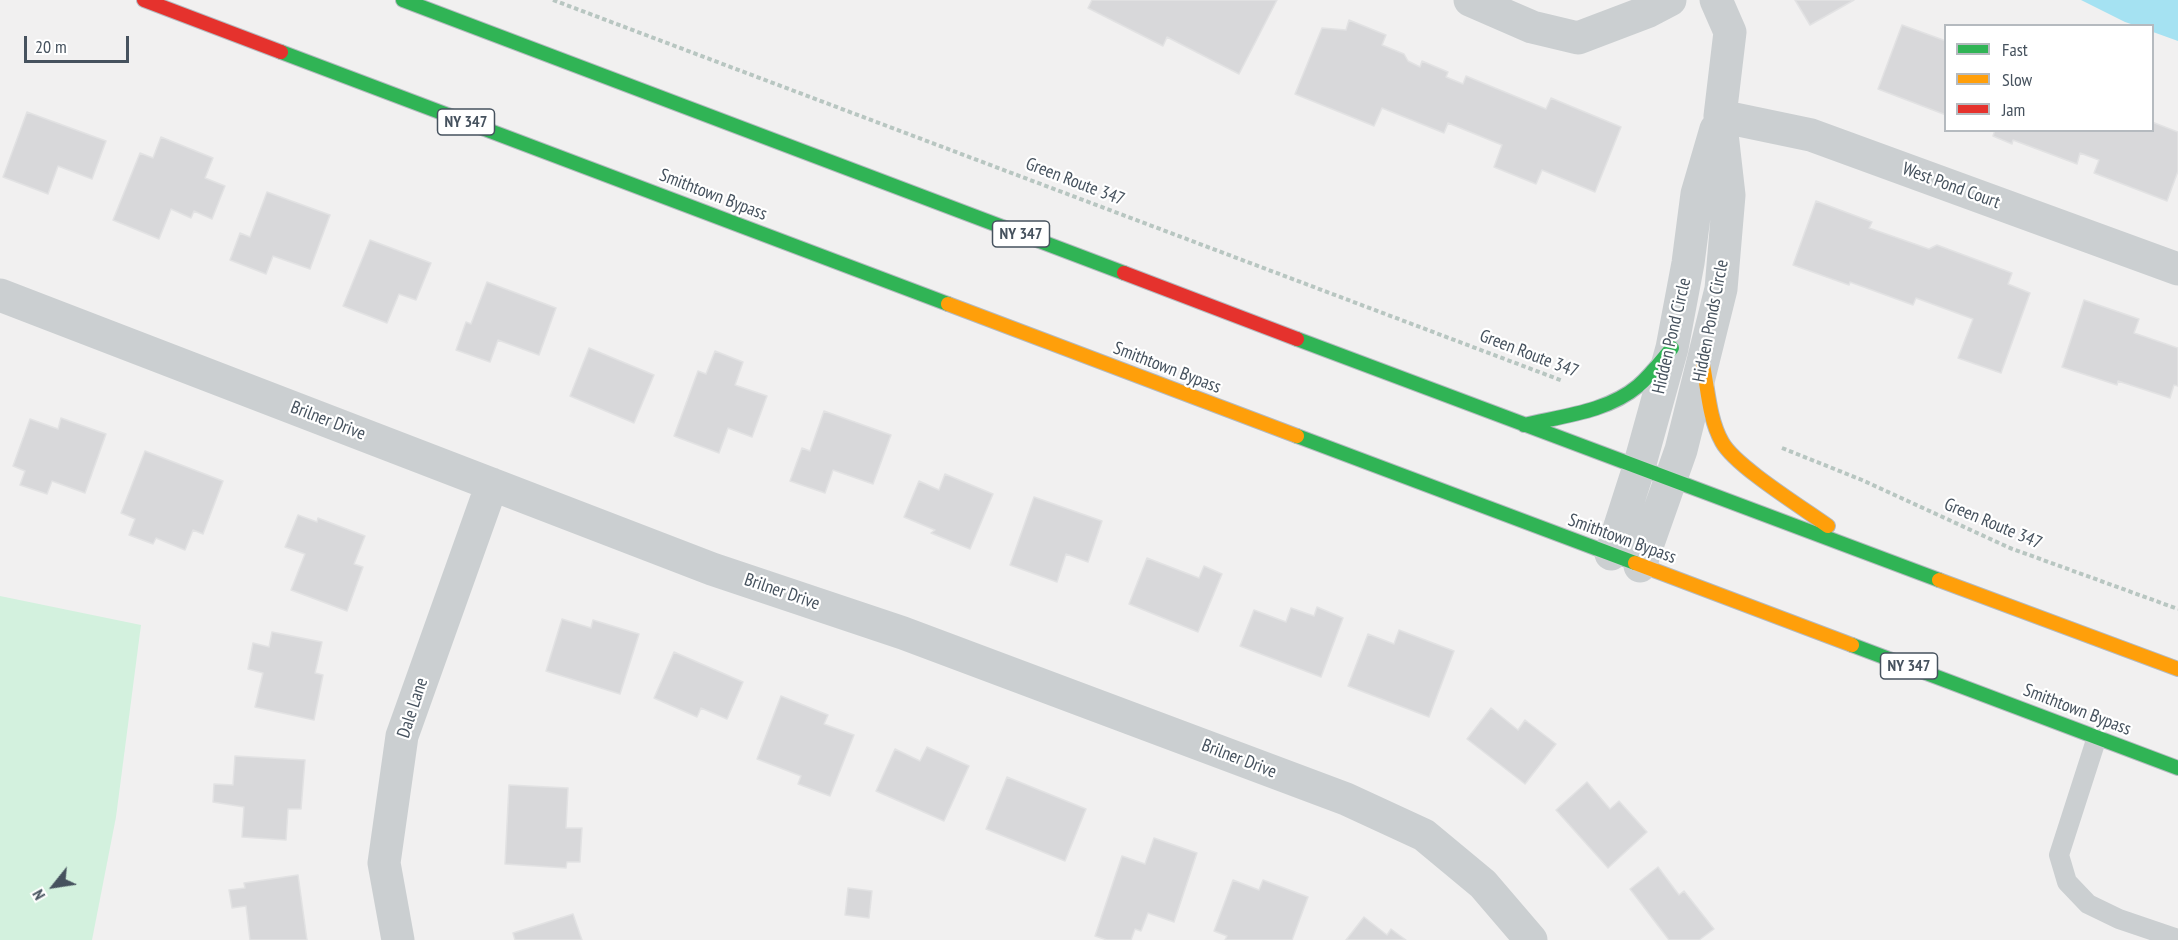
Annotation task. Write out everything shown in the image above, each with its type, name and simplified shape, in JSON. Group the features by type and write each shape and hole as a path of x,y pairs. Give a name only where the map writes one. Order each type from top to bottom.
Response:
{"highway":[{"name":"Smithtown Bypass","path":"144,0 2178,768"},
{"name":"NY 347","path":"403,0 1524,425 2178,669"},
{"path":"1524,425 1586,410 1617,398 1638,386 1672,348"},
{"path":"1703,365 1714,424 1723,444 1743,464 1861,550"}],"street":[{"path":"1470,0 1532,27 1578,38 1649,11 1670,0"},
{"name":"Hidden Ponds Circle","path":"1625,560 1671,480 1682,450 1721,289 1729,195 1720,116 1730,32 1716,0"},
{"name":"Hidden Pond Circle","path":"1625,560 1639,467 1672,348 1686,274 1697,194 1720,116"},
{"name":"West Pond Court","path":"1720,116 1811,135 2178,269"},
{"path":"1693,225 1727,226"},
{"name":"Brilner Drive","path":"0,295 712,568 903,633 1346,799 1424,835 1483,884 1531,940"},
{"name":"Dale Lane","path":"398,940 384,863 402,736 492,484"}],"lane":[{"path":"2097,737 2059,855 2067,882 2088,904 2119,919 2178,939"}],"path":[{"name":"Green Route 347","path":"553,0 1567,382"},
{"name":"Green Route 347","path":"1781,447 1862,480 2010,548 2178,609"}],"green space":[{"path":"0,596 141,625 116,817 92,940 0,940"}],"water":[{"path":"2081,0 2178,0 2178,41 2154,32 2154,24 2125,22"}],"building":[{"path":"1092,0 1277,0 1239,74 1167,37 1163,46 1088,8"},
{"path":"1795,0 1854,0 1810,25"},
{"path":"1349,20 1386,35 1382,45 1404,54 1408,61 1420,67 1422,61 1448,72 1446,77 1463,84 1466,76 1546,109 1551,98 1621,127 1595,192 1542,170 1536,184 1494,167 1502,145 1448,123 1444,133 1382,108 1374,126 1295,94 1322,28 1346,30"},
{"path":"1902,25 1944,40 1944,114 1878,89"},
{"path":"27,112 106,141 92,179 58,166 48,194 3,177"},
{"path":"2154,123 2178,132 2178,171 2167,201 2094,173 2099,160 2080,153 2077,164 2013,140 2012,144 1993,136 1994,132 2154,132"},
{"path":"161,137 213,158 205,178 225,186 212,219 194,211 191,218 171,209 159,239 113,220 140,153 153,158"},
{"path":"267,192 330,215 310,269 273,256 266,274 230,260 240,233 250,237"},
{"path":"1816,201 1872,222 1869,228 1929,249 1937,245 2012,273 2008,284 2030,293 2001,373 1958,358 1973,319 1916,298 1913,305 1850,282 1849,285 1793,265"},
{"path":"370,240 431,263 416,300 399,294 387,323 343,306"},
{"path":"487,282 556,308 539,355 498,340 490,362 456,350 466,322 471,324"},
{"path":"2084,300 2139,319 2134,333 2178,348 2178,386 2174,385 2170,398 2118,381 2117,385 2062,367"},
{"path":"589,348 654,375 634,423 570,396"},
{"path":"715,351 743,362 735,385 767,396 752,437 728,428 719,453 674,436 698,371 706,374"},
{"path":"824,411 891,435 873,484 833,470 825,493 790,481 802,448 810,451"},
{"path":"61,418 106,434 85,493 52,481 47,494 20,485 25,471 13,466 30,419 58,429"},
{"path":"145,451 223,481 203,534 193,530 185,550 156,538 153,544 129,535 135,519 121,513"},
{"path":"945,474 993,494 970,549 931,533 935,530 904,517 919,481 939,490"},
{"path":"1034,497 1102,521 1088,562 1066,554 1057,582 1010,565"},
{"path":"298,515 317,522 318,518 365,536 354,564 363,567 347,611 291,590 305,554 285,547"},
{"path":"1147,558 1199,578 1204,566 1222,574 1198,632 1129,604"},
{"path":"1317,607 1343,618 1321,677 1240,646 1254,610 1286,622 1291,608 1314,616"},
{"path":"562,619 591,628 593,620 639,634 620,694 546,671"},
{"path":"1399,630 1454,651 1429,717 1348,686 1368,634 1394,644"},
{"path":"272,632 322,642 315,673 323,675 314,720 255,707 263,673 248,669 253,643 269,647"},
{"path":"674,652 743,682 727,719 701,708 697,717 654,698"},
{"path":"781,696 828,715 824,724 854,735 830,796 798,784 801,776 757,759"},
{"path":"1491,708 1518,730 1525,720 1556,744 1525,784 1467,739"},
{"path":"927,747 969,766 944,821 876,791 895,749 920,761"},
{"path":"235,756 305,760 301,809 288,809 286,840 242,837 244,807 213,802 214,784 233,785"},
{"path":"1007,777 1086,809 1065,861 986,829"},
{"path":"1587,782 1610,809 1619,801 1647,832 1608,868 1556,810"},
{"path":"509,785 568,788 566,828 582,828 580,862 567,862 566,868 505,864"},
{"path":"1154,838 1197,853 1174,922 1148,913 1141,931 1135,929 1131,940 1107,940 1095,936 1122,856 1145,864"},
{"path":"1658,867 1679,895 1684,891 1714,929 1699,940 1669,940 1630,889"},
{"path":"298,875 307,940 250,940 246,906 232,908 229,890 245,888 244,883"},
{"path":"1233,880 1259,890 1263,880 1308,897 1292,940 1225,940 1227,936 1214,931"},
{"path":"848,888 872,891 869,918 845,915"},
{"path":"573,914 582,940 515,940 513,933"},
{"path":"1364,917 1387,935 1391,929 1406,940 1346,940"}],"traffic: fast":[{"path":"403,0 1124,273"},
{"path":"281,52 948,304"},
{"path":"1297,339 1939,580"},
{"path":"1524,425 1584,412 1626,395 1652,373 1672,348"},
{"path":"1297,436 1635,563"},
{"path":"1852,645 2178,768"}],"traffic: slow":[{"path":"948,304 1297,436"},
{"path":"1703,365 1714,424 1729,452 1787,498 1828,526"},
{"path":"1635,563 1852,645"},
{"path":"1939,580 2178,669"}],"traffic: jam":[{"path":"144,0 281,52"},
{"path":"1124,273 1297,339"}]}
